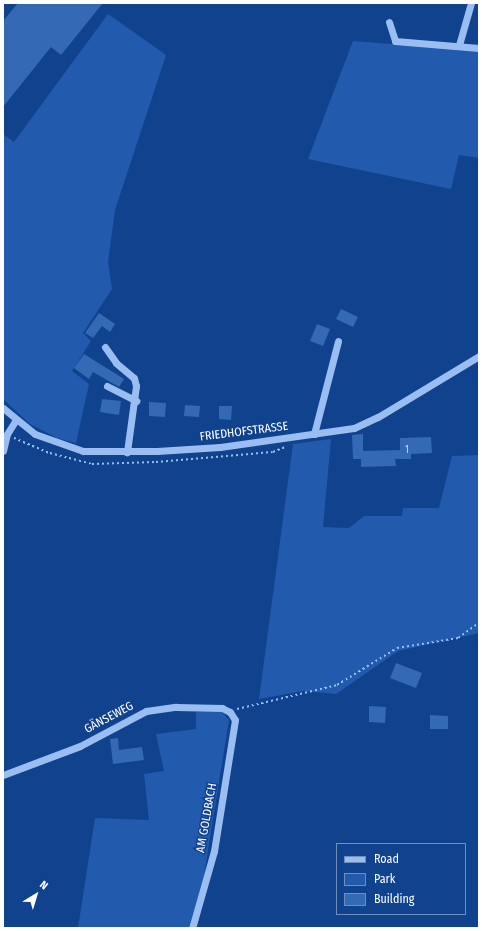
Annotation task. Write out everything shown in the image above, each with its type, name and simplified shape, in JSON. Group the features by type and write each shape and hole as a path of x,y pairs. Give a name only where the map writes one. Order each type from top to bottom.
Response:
{"street":[{"path":"459,45 471,3"},
{"path":"389,22 395,42 459,45 479,48"},
{"path":"314,434 338,341"},
{"path":"105,347 116,364 134,378 136,401 127,452"},
{"name":"FRIEDHOFSTRASSE","path":"3,408 15,421 35,434 69,448 127,452 220,447 314,434 368,423 479,356"},
{"path":"107,386 136,401"},
{"path":"3,451 7,434 15,421"},
{"name":"GÄNSEWEG","path":"3,775 80,746 146,711 176,707 222,708 230,712"},
{"name":"AM GOLDBACH","path":"192,928 214,851 235,720 230,712"}],"path":[{"path":"230,712 253,703 337,685 397,648 458,638 479,623"}],"green space":[{"path":"108,14 166,55 115,210 108,262 112,289 83,333 91,341 72,371 89,384 76,443 57,438 30,424 3,399 3,134 14,142"},
{"path":"353,41 479,51 479,158 459,155 451,189 308,159"},
{"path":"331,439 323,527 349,528 364,516 402,516 403,508 439,508 452,456 479,455 479,633 398,651 336,694 303,691 259,699 293,444"},
{"path":"196,712 222,712 229,720 204,875 189,928 78,928 95,818 149,820 144,774 164,771 156,734 196,729"}],"building":[{"path":"18,3 103,3 61,55 51,47 3,107 3,21"},
{"path":"341,309 358,317 353,327 336,319"},
{"path":"99,313 115,324 110,332 102,326 93,338 85,333"},
{"path":"317,324 330,329 323,346 310,341"},
{"path":"84,354 124,379 119,387 93,372 89,379 74,368"},
{"path":"102,399 121,401 119,415 100,412"},
{"path":"149,402 166,403 165,417 149,416"},
{"path":"185,405 200,406 199,417 184,416"},
{"path":"219,406 232,406 231,420 219,419"},
{"path":"363,434 363,451 400,450 400,438 431,437 432,453 411,454 411,459 395,459 396,466 361,467 361,459 353,459 352,435"},
{"path":"396,663 422,673 416,688 390,678"},
{"path":"369,706 386,707 385,723 369,722"},
{"path":"430,715 448,716 448,729 430,729"},
{"path":"118,738 119,750 142,747 144,760 113,764 110,739"}]}
